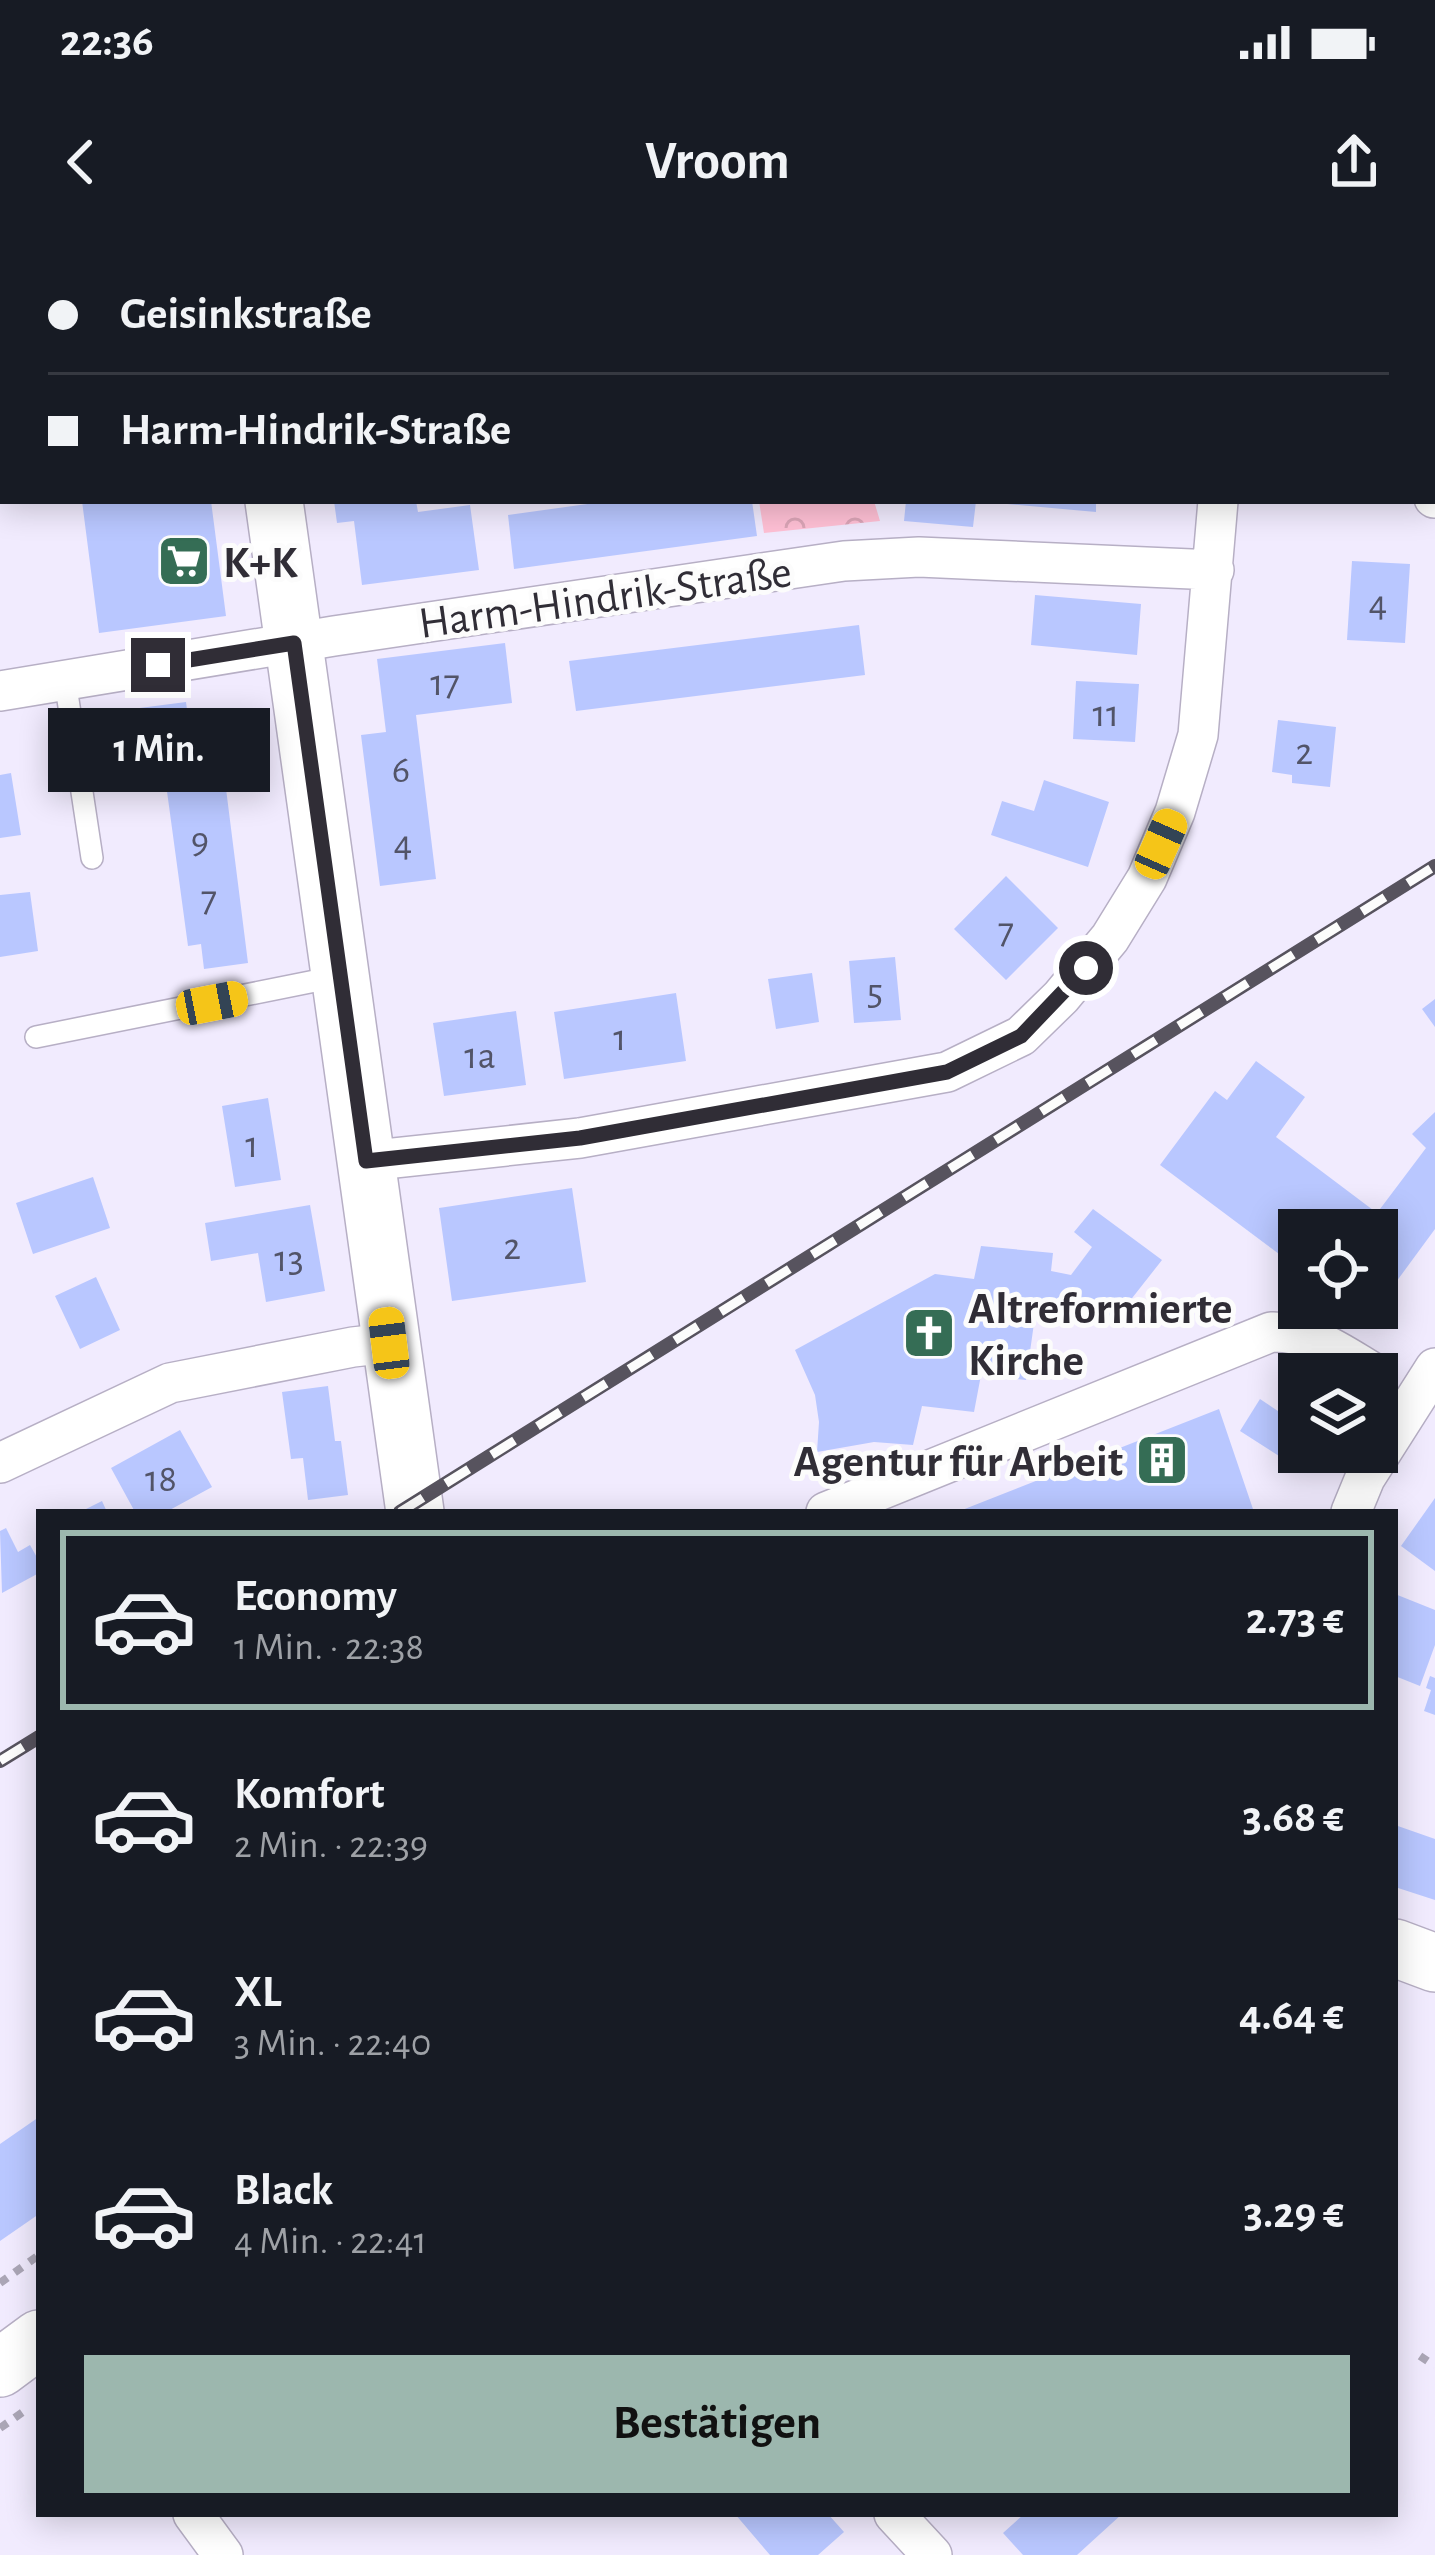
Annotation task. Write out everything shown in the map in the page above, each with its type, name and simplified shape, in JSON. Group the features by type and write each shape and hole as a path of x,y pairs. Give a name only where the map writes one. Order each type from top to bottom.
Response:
{"street":[{"path":"274,504 415,1509"},
{"path":"366,1161 580,1138 947,1072 1021,1036 1110,938 1147,878 1175,812 1198,735 1218,504"},
{"name":"Harm-Hindrik-Straße","path":"0,691 844,561 919,557 1214,570"},
{"path":"833,1509 1271,1332 1295,1331 1339,1353"},
{"path":"0,1463 170,1383 389,1343"},
{"path":"1352,1509 1365,1478 1424,1382"},
{"path":"1398,1949 1435,1963"},
{"path":"0,2368 36,2341"},
{"path":"195,2517 223,2555"},
{"path":"897,2517 932,2555"}],"lane":[{"path":"64,680 92,858"},
{"path":"36,1037 340,976"}],"path":[{"path":"0,2283 36,2257"},
{"path":"1420,2356 1435,2366"}],"green space":[{"path":"759,504 875,504 880,521 764,533"}],"building":[{"path":"82,504 211,504 226,616 99,633"},
{"path":"334,504 417,504 418,512 470,505 479,570 362,585 354,521 337,523"},
{"path":"587,504 752,504 757,536 514,569 508,515"},
{"path":"906,504 976,504 973,527 904,521"},
{"path":"1007,504 1096,504 1096,512"},
{"path":"1352,561 1410,564 1405,643 1347,640"},
{"path":"1035,595 1141,604 1137,655 1031,645"},
{"path":"859,625 865,675 576,711 569,661"},
{"path":"505,643 512,703 416,715 436,879 380,886 361,735 386,732 377,659"},
{"path":"1076,681 1139,684 1135,742 1073,739"},
{"path":"186,702 195,769 223,765 248,963 204,969 201,944 188,946 163,762 108,769 101,713"},
{"path":"1278,720 1336,727 1330,787 1292,783 1292,775 1272,772"},
{"path":"11,773 21,835 0,838 0,775"},
{"path":"1044,780 1109,802 1088,867 991,835 1002,801 1034,811"},
{"path":"1006,876 1058,928 1006,980 954,929"},
{"path":"30,892 38,951 0,957 0,895"},
{"path":"895,957 901,1020 854,1023 849,961"},
{"path":"812,973 819,1022 776,1029 768,979"},
{"path":"676,993 686,1061 564,1079 554,1012"},
{"path":"1435,999 1435,1027 1422,1009"},
{"path":"516,1011 526,1085 444,1096 433,1023"},
{"path":"1256,1061 1305,1097 1276,1137 1372,1209 1278,1209 1278,1253 1160,1165 1215,1091 1227,1100"},
{"path":"268,1098 281,1180 235,1187 222,1106"},
{"path":"1435,1112 1435,1229 1398,1279 1398,1209 1380,1209 1426,1148 1412,1134"},
{"path":"93,1177 110,1228 33,1254 16,1203"},
{"path":"572,1188 586,1282 452,1301 439,1208"},
{"path":"310,1205 325,1291 266,1302 258,1253 211,1261 205,1223"},
{"name":"Altreformierte Kirche","path":"1093,1209 1162,1260 1118,1316 1036,1309 1026,1380 981,1375 974,1412 922,1406 913,1445 874,1442 817,1452 815,1395 795,1350 935,1274 974,1279 981,1246 1053,1253 1051,1271 1071,1275 1092,1247 1074,1232"},
{"path":"96,1277 120,1330 80,1349 55,1296"},
{"path":"328,1386 348,1495 308,1500 303,1458 291,1459 282,1392"},
{"path":"1260,1399 1278,1411 1278,1455 1240,1431"},
{"name":"Agentur für Arbeit","path":"1219,1409 1253,1509 965,1509"},
{"path":"180,1430 212,1487 172,1509 133,1509 111,1468"},
{"path":"1435,1498 1435,1571 1401,1546"},
{"path":"6,1528 18,1552 30,1545 36,1556 36,1575 2,1593 0,1531"},
{"path":"1398,1595 1435,1610 1435,1645 1420,1686 1398,1677"},
{"path":"1430,1676 1435,1678 1435,1715 1424,1711"},
{"path":"1398,1826 1435,1839 1435,1900 1398,1888"},
{"path":"36,2119 36,2216 0,2241 0,2144"},
{"path":"738,2517 831,2517 844,2532 818,2555 770,2555"},
{"path":"1021,2517 1119,2517 1077,2555 1023,2555 1003,2533"}],"railway":[{"path":"405,1509 1435,866"},
{"path":"0,1761 36,1739"}],"place":[{"name":"K+K","path":"184,561"},
{"name":"Altreformierte Kirche","path":"929,1333"},
{"name":"Agentur für Arbeit","path":"1162,1460"}],"route":[{"path":"158,665 294,643 366,1161 580,1138 947,1072 1021,1036 1086,968"}]}
